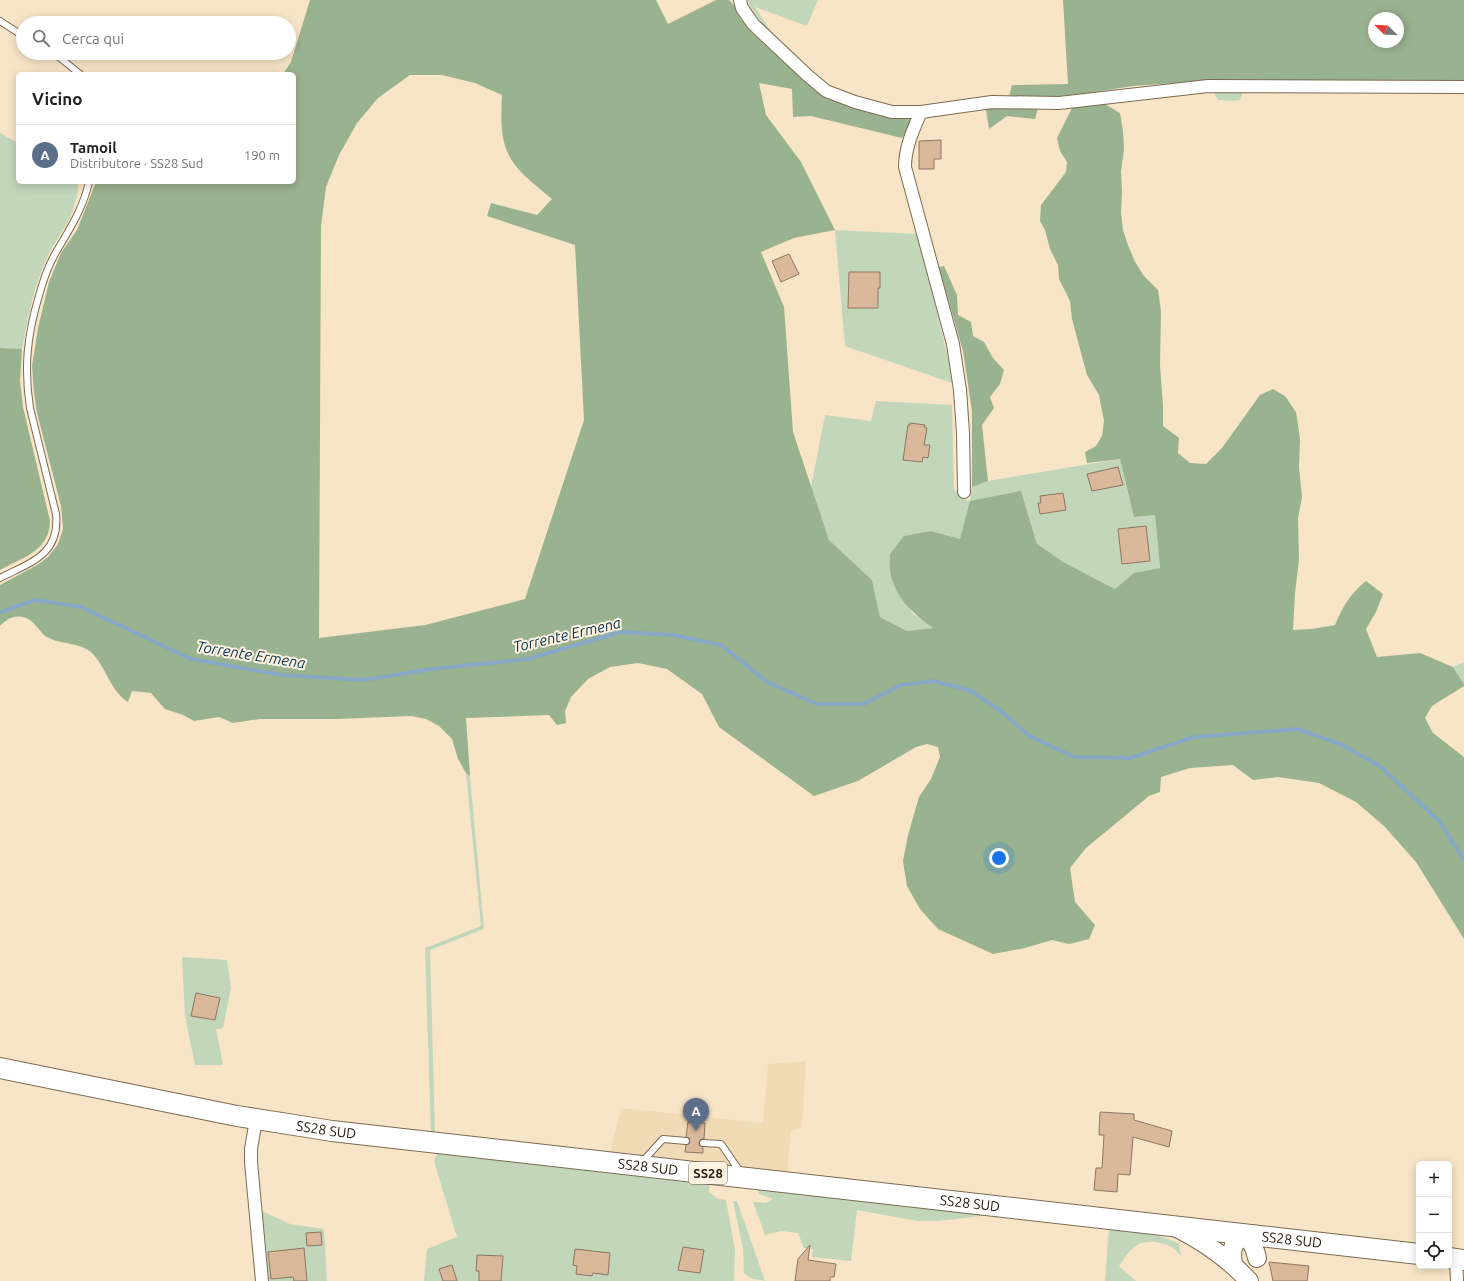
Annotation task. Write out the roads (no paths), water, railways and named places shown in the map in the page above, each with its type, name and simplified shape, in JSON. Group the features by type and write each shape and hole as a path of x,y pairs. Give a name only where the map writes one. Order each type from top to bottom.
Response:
{"main road":[{"name":"SS28 SUD","path":"0,1068 256,1120 373,1136 1416,1254"},
{"path":"1173,1226 1218,1251 1234,1264 1249,1281"},
{"path":"1234,1264 1231,1251 1234,1242 1241,1234 1254,1245 1257,1258 1256,1281"},
{"path":"1257,1258 1262,1248 1269,1242 1278,1238"}],"street":[{"path":"740,0 742,8 753,24 826,91 856,102 892,112 921,112 992,102 1059,103 1208,86 1464,87"},
{"path":"921,112 909,142 905,156 905,167 953,344 960,390 963,433 964,492"},
{"path":"256,1120 251,1149 251,1162 262,1281"},
{"path":"1456,1259 1457,1281"}],"lane":[{"path":"0,22 16,32"},
{"path":"63,60 78,72"},
{"path":"0,578 37,558 52,544 56,535 56,514 30,408 26,380 27,349 34,314 44,278 55,254 77,216 89,184"},
{"path":"639,1166 663,1140 686,1141"},
{"path":"704,1143 721,1144 744,1178"}],"waterway":[{"name":"Torrente Ermena","path":"0,612 35,600 81,607 191,659 282,675 364,680 432,669 528,659 621,632 673,635 721,645 767,682 817,704 864,704 901,685 934,681 971,691 1001,711 1029,736 1075,757 1130,758 1194,737 1298,729 1342,745 1381,767 1439,821 1464,860"}],"place":[{"name":"Tamoil","path":"696,1131"}]}
